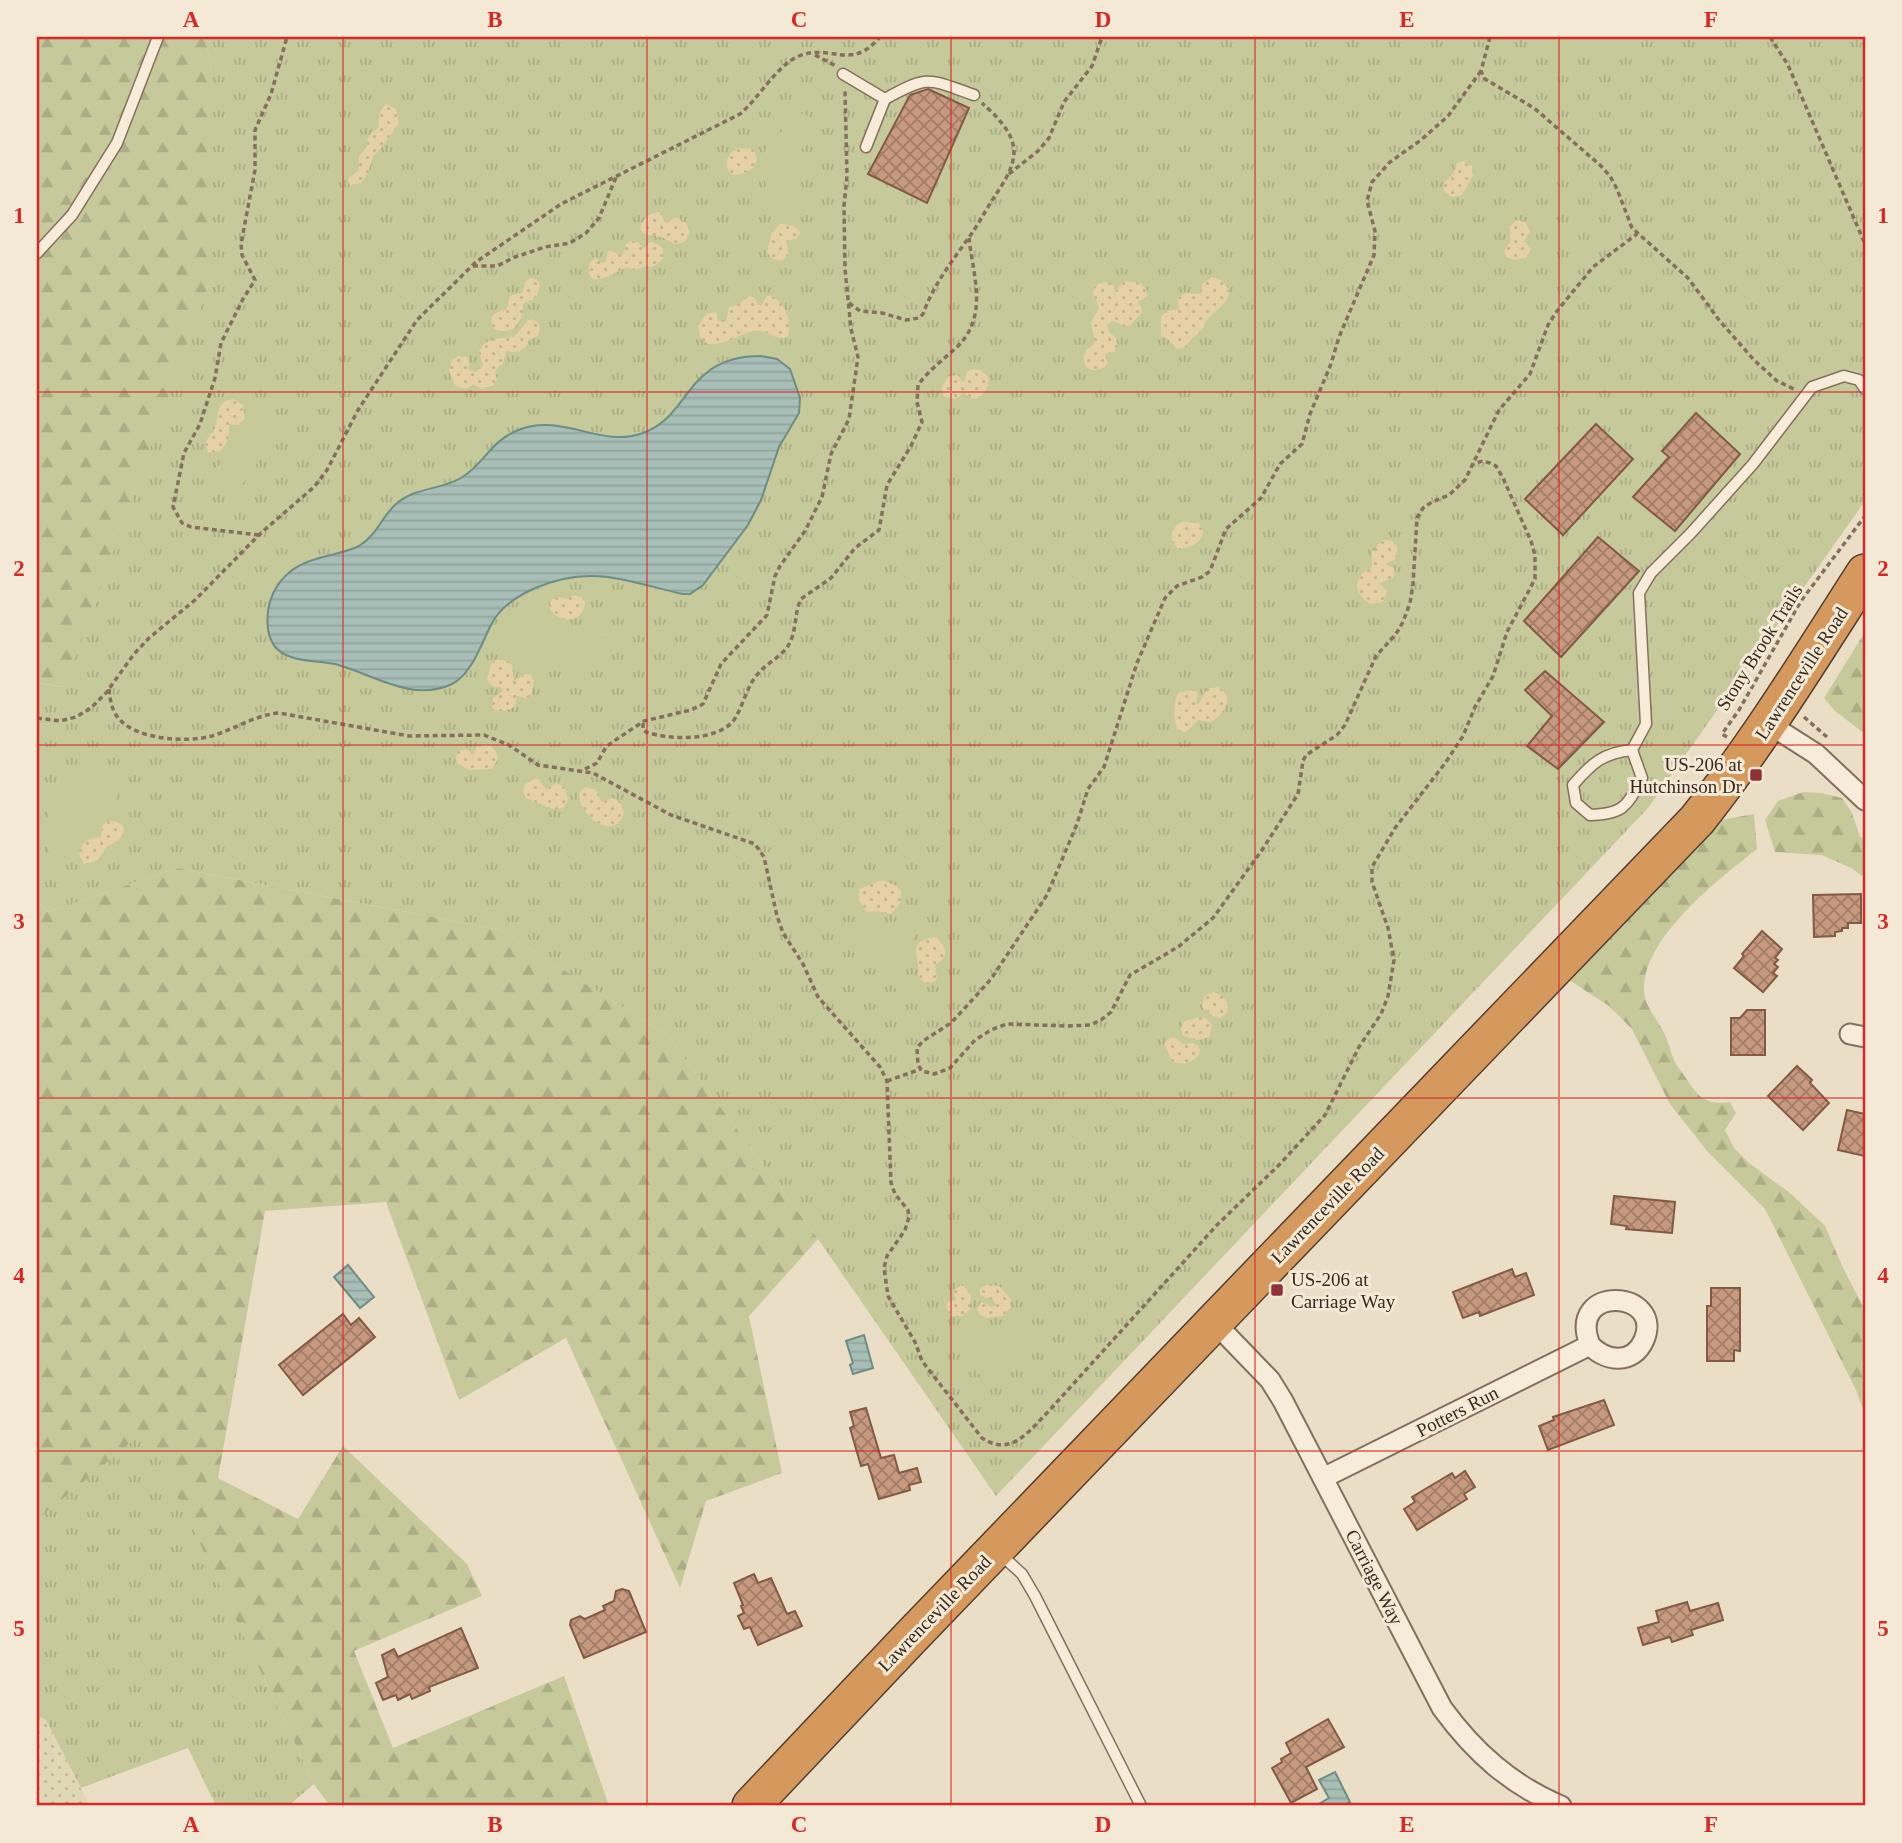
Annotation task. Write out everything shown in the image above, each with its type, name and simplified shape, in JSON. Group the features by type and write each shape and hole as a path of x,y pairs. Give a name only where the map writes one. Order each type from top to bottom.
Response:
{"highway":[{"name":"Lawrenceville Road","path":"751,1806 1697,820 1759,737 1865,573"}],"street":[{"path":"1759,737 1816,754 1865,800"},
{"name":"Carriage Way","path":"1214,1322 1270,1380 1283,1401 1442,1708 1461,1734 1490,1763 1515,1782 1561,1806"},
{"name":"Potters Run","path":"1323,1478 1590,1345"}],"lane":[{"path":"37,253 72,215 117,144 158,37"},
{"path":"843,74 885,99"},
{"path":"866,147 885,99 912,84 930,79 975,95"},
{"path":"1632,750 1614,752 1590,764 1573,785 1576,803 1590,815 1609,814 1629,803 1642,778 1632,750 1646,724 1639,593 1651,573 1744,474 1812,387 1844,376 1859,380 1865,389"},
{"path":"995,1549 1022,1574 1035,1595 1142,1806"}],"path":[{"path":"259,535 191,527 176,516 173,498 184,453 200,424 215,378 221,343 255,280 242,255 241,244 254,170 255,130 271,94 287,37"},
{"path":"37,718 60,720 76,717 91,708 149,638 195,600 259,535 314,487 327,470 358,410 417,320 472,266 511,236 561,204 740,114 796,57 806,54 859,54 869,50 880,37"},
{"path":"1008,176 1049,138 1064,102 1092,66 1102,37"},
{"path":"1490,37 1481,71 1448,116 1390,162 1373,182 1367,201 1375,231 1374,255 1339,337 1310,414 1302,444 1280,464 1261,498 1226,529 1210,571 1170,590 1165,598 1137,663 1104,767 1088,789 1077,824 1047,895 974,998 951,1023 917,1048 918,1065 921,1069 926,1073 942,1073 950,1068 975,1040 1007,1024 1068,1026 1090,1025 1101,1020 1111,1012 1130,975 1178,947 1213,918 1298,794 1306,755 1337,735 1345,725 1376,656 1403,622 1413,584 1417,518 1423,508 1457,489 1475,463 1499,410 1530,374 1548,325 1557,311 1593,267 1637,234"},
{"path":"1770,37 1788,65 1865,244"},
{"path":"581,770 592,766 606,747 644,721 691,710 703,704 721,664 767,615 775,576 822,497 831,454 849,419 858,357 848,301 843,231 848,176 846,81 832,62 806,54"},
{"path":"1481,71 1485,79 1549,119 1570,141 1600,165 1614,183 1637,234 1688,278 1719,320 1754,360 1777,381 1796,390 1804,399"},
{"path":"848,301 854,309 860,311 882,313 906,320 919,318 938,281 1008,176 1014,148 1009,134 998,117 975,95"},
{"path":"472,266 498,266 545,247 570,243 586,233 599,218 617,175"},
{"path":"644,721 643,730 646,732 668,736 713,733 729,725 759,673 788,646 801,599 831,578 855,548 879,530 887,485 922,422 917,401 918,385 970,332 977,311 978,298 969,238"},
{"path":"109,689 111,704 117,716 127,726 139,732 162,737 201,738 257,717 279,713 377,733 409,736 484,735 509,744 538,765 593,773 671,815 755,844 764,857 783,933 803,964 818,997 880,1067 887,1081 891,1183 895,1194 908,1210 909,1217 905,1230 887,1256 884,1268 888,1296 915,1342 922,1361 982,1438 1003,1446 1022,1437 1047,1412 1217,1225 1308,1135 1325,1115 1359,1047 1381,1014 1388,996 1394,960 1388,928 1372,882 1373,867 1395,828 1463,736 1475,707 1493,676 1507,632 1535,579 1535,555 1531,541 1503,478 1496,466 1483,461 1475,463"},
{"name":"Stony Brook Trails","path":"1759,737 1722,734 1739,710 1801,601 1865,516"},
{"path":"887,1081 921,1069"}],"shaded area":[{"path":"37,1715 46,1720 90,1806 37,1806"}],"green space":[{"path":"37,37 205,37 212,72 212,276 65,687 37,683"},
{"path":"205,37 1865,37 1865,501 1648,808 996,1496 818,1239 667,1035 500,930 177,868 48,912 37,903 37,683 64,687 212,276 212,72"},
{"path":"1546,37 1628,38 1621,50 1589,54 1557,50"},
{"path":"800,113 808,116 813,129 797,159 804,205 798,211 781,214 773,207 769,198 762,162 767,148 791,117"},
{"path":"262,412 274,416 277,427 272,439 253,471 241,485 228,492 220,489 213,481 214,472 255,417"},
{"path":"528,610 537,612 561,628 588,627 599,631 603,647 599,663 577,671 565,671 540,664 508,648 506,631 517,617"},
{"path":"1865,632 1865,734 1835,711 1824,698"},
{"path":"95,773 114,786 116,802 85,828 69,853 61,856 51,852 44,842 43,830 58,793 72,780"},
{"path":"1803,792 1842,798 1852,813 1860,837 1865,839 1865,878 1851,868 1822,855 1775,852 1765,820 1778,801"},
{"path":"1754,814 1757,849 1702,895 1666,935 1653,956 1645,977 1645,998 1677,1065 1695,1091 1712,1102 1730,1102 1736,1113 1725,1130 1734,1148 1749,1163 1790,1193 1825,1226 1865,1310 1865,1415 1856,1390 1765,1209 1708,1152 1670,1104 1632,1029 1609,1006 1566,978 1721,820"},
{"path":"177,868 500,930 667,1035 818,1239 749,1316 782,1473 706,1501 680,1588 566,1338 459,1400 386,1202 265,1211 218,1478 298,1519 343,1446 467,1564 482,1596 354,1651 393,1748 564,1676 609,1806 330,1806 314,1784 146,1430 37,1520 37,903 48,912"},
{"path":"903,919 912,922 915,932 906,953 905,983 898,990 878,971 861,960 851,945 850,936 857,923 888,924"},
{"path":"1017,1321 1032,1324 1038,1331 1036,1340 1019,1360 1006,1369 981,1376 956,1345 957,1333 970,1324 996,1328"},
{"path":"146,1429 314,1784 288,1806 216,1806 188,1748 81,1788 46,1720 37,1715 37,1520"}],"sand":[{"path":"386,104 396,109 399,123 373,156 362,182 350,186 348,179 359,170 359,156 367,147 368,137 379,127 379,113"},
{"path":"738,148 753,149 756,161 748,171 732,175 727,168 727,160"},
{"path":"1464,161 1472,166 1473,175 1462,195 1452,197 1444,191 1444,183 1454,173 1457,163"},
{"path":"660,212 665,223 676,217 686,223 690,233 685,242 676,244 642,232 641,225 647,217"},
{"path":"1517,220 1525,221 1530,231 1524,241 1531,249 1526,258 1514,260 1506,257 1504,250 1510,242 1510,226"},
{"path":"780,224 791,225 799,230 800,234 795,239 786,241 789,254 783,260 770,257 767,251 772,233"},
{"path":"631,241 638,242 644,249 650,242 658,244 663,249 663,259 653,267 646,266 635,270 627,267 601,278 591,277 590,262 596,258 602,263 606,262 609,250 622,256 626,244"},
{"path":"1212,277 1226,285 1228,296 1186,347 1177,349 1161,336 1161,317 1167,311 1179,309 1178,299 1184,294 1201,294 1202,284"},
{"path":"530,278 536,279 540,284 537,297 523,304 522,316 512,329 494,329 491,321 493,315 506,310 510,297 522,293 525,282"},
{"path":"1126,281 1141,283 1147,290 1147,297 1137,302 1142,312 1131,325 1124,326 1113,321 1109,323 1108,331 1116,338 1118,347 1114,352 1105,354 1108,364 1105,367 1092,370 1085,366 1084,356 1095,342 1091,323 1099,307 1093,292 1098,284 1106,282 1113,285 1116,293 1119,286"},
{"path":"770,295 780,302 787,313 787,337 757,331 714,344 708,344 701,339 698,326 706,314 716,312 718,321 726,322 729,307 750,296 756,299 758,305 762,305"},
{"path":"529,319 539,324 538,336 529,340 527,346 518,352 506,351 503,363 495,371 497,380 494,385 482,389 473,384 464,388 454,384 449,371 452,360 458,356 467,357 469,370 476,372 483,366 479,352 485,343 514,337"},
{"path":"971,369 981,370 988,377 984,393 974,399 963,393 955,399 943,396 942,387 949,376 958,375 964,382"},
{"path":"233,399 243,405 245,418 239,425 229,424 228,440 223,448 208,452 205,443 215,427 219,409 227,400"},
{"path":"1182,522 1199,523 1203,531 1200,540 1180,550 1173,543 1172,531"},
{"path":"1382,540 1392,541 1397,547 1396,559 1386,564 1394,568 1395,573 1392,579 1379,583 1387,591 1383,602 1370,604 1360,594 1357,584 1361,575 1372,567 1372,552"},
{"path":"573,595 581,597 585,602 580,615 570,620 553,613 549,607 551,600 558,597 568,599"},
{"path":"496,660 504,660 512,665 514,681 526,674 531,675 534,681 531,696 517,696 515,706 504,711 492,707 493,698 503,691 501,687 492,686 487,680 491,665"},
{"path":"1218,687 1227,700 1220,715 1211,722 1198,720 1186,732 1179,732 1174,712 1178,693 1194,690 1198,694 1196,703 1199,704 1207,689"},
{"path":"485,744 496,751 498,759 492,769 469,770 457,763 458,751 466,749 473,754 478,746"},
{"path":"538,779 546,789 556,783 565,787 568,800 564,807 555,810 526,798 523,792 526,784"},
{"path":"587,787 596,790 601,802 613,798 620,802 624,813 619,822 606,826 591,817 579,795 582,789"},
{"path":"108,821 121,824 124,832 122,836 107,846 98,860 84,864 79,854 82,846 101,837 102,826"},
{"path":"882,880 895,885 901,891 901,902 891,914 866,912 859,900 859,889"},
{"path":"935,937 942,944 945,955 935,965 937,979 926,984 918,977 916,952 919,942"},
{"path":"1214,992 1227,1003 1226,1014 1220,1018 1202,1007 1205,995"},
{"path":"1206,1018 1212,1025 1209,1037 1198,1040 1183,1036 1181,1028 1184,1021"},
{"path":"1174,1037 1183,1044 1193,1043 1199,1046 1200,1053 1188,1063 1172,1061 1164,1044"},
{"path":"962,1284 971,1295 970,1309 963,1316 950,1316 946,1306 948,1302 956,1300 953,1290"},
{"path":"987,1284 999,1286 1011,1299 1010,1308 1003,1316 986,1318 977,1313 981,1302 992,1307 996,1305 993,1300 980,1295 980,1289"}],"water":[{"path":"761,356 777,359 790,369 800,398 799,413 779,447 761,500 748,525 703,585 690,594 626,580 591,576 563,579 534,588 498,614 465,673 452,684 437,689 407,689 335,664 296,659 282,653 273,643 268,629 269,605 285,576 304,563 359,546 402,499 461,478 502,439 536,425 566,427 611,437 640,434 657,426 670,415 702,376 716,366 736,359"},
{"path":"348,1265 374,1297 360,1308 334,1277"},
{"path":"864,1335 873,1368 853,1374 850,1365 853,1363 846,1341"},
{"path":"1335,1772 1350,1802 1342,1806 1320,1806 1319,1804 1329,1798 1319,1780"}],"building":[{"path":"928,89 969,108 927,203 868,174 910,95"},
{"path":"1696,413 1740,454 1675,531 1633,497 1669,457 1662,451"},
{"path":"1596,424 1633,459 1563,535 1525,499"},
{"path":"1598,537 1639,571 1561,657 1524,621"},
{"path":"1545,671 1604,722 1558,769 1527,746 1552,716 1525,690"},
{"path":"1861,894 1861,923 1848,923 1848,928 1835,932 1835,936 1814,937 1813,895"},
{"path":"1762,931 1782,949 1775,958 1778,960 1774,964 1778,967 1773,973 1777,976 1763,992 1734,968"},
{"path":"1747,1010 1765,1010 1765,1055 1731,1055 1731,1018 1740,1018"},
{"path":"1797,1066 1812,1080 1810,1083 1829,1103 1803,1130 1768,1096"},
{"path":"1847,1110 1865,1114 1865,1156 1838,1150"},
{"path":"1614,1196 1675,1202 1672,1233 1626,1229 1627,1226 1611,1224"},
{"path":"1512,1269 1515,1277 1526,1273 1534,1295 1480,1316 1479,1312 1463,1318 1453,1292"},
{"path":"1711,1288 1740,1288 1740,1351 1734,1350 1734,1361 1707,1361 1707,1306 1711,1306"},
{"path":"343,1314 351,1325 359,1318 375,1337 303,1395 279,1365"},
{"path":"1604,1400 1614,1425 1548,1450 1539,1426 1554,1420 1553,1417"},
{"path":"866,1408 881,1458 894,1455 899,1473 917,1468 921,1482 909,1485 910,1490 879,1499 868,1464 861,1466 850,1428 854,1426 850,1412"},
{"path":"1465,1471 1475,1487 1464,1494 1467,1499 1417,1530 1404,1509 1415,1502 1412,1497 1452,1473 1455,1478"},
{"path":"754,1574 758,1583 771,1578 787,1614 795,1611 802,1626 758,1645 750,1627 744,1629 738,1616 744,1613 734,1583"},
{"path":"616,1591 629,1591 646,1632 584,1658 570,1625 571,1620 580,1616 585,1619 605,1610 603,1606 614,1601"},
{"path":"1687,1602 1690,1611 1718,1603 1723,1620 1691,1630 1693,1635 1672,1642 1670,1637 1643,1645 1638,1628 1659,1622 1656,1611"},
{"path":"461,1628 478,1668 429,1687 430,1691 412,1699 410,1694 398,1700 396,1695 383,1700 376,1683 388,1677 382,1655 394,1649 398,1657"},
{"path":"1328,1719 1344,1747 1306,1767 1317,1789 1291,1803 1272,1768 1291,1753 1286,1743"}],"place":[{"name":"US-206 at Hutchinson Dr","path":"1756,775"},
{"name":"US-206 at Carriage Way","path":"1277,1290"}]}
